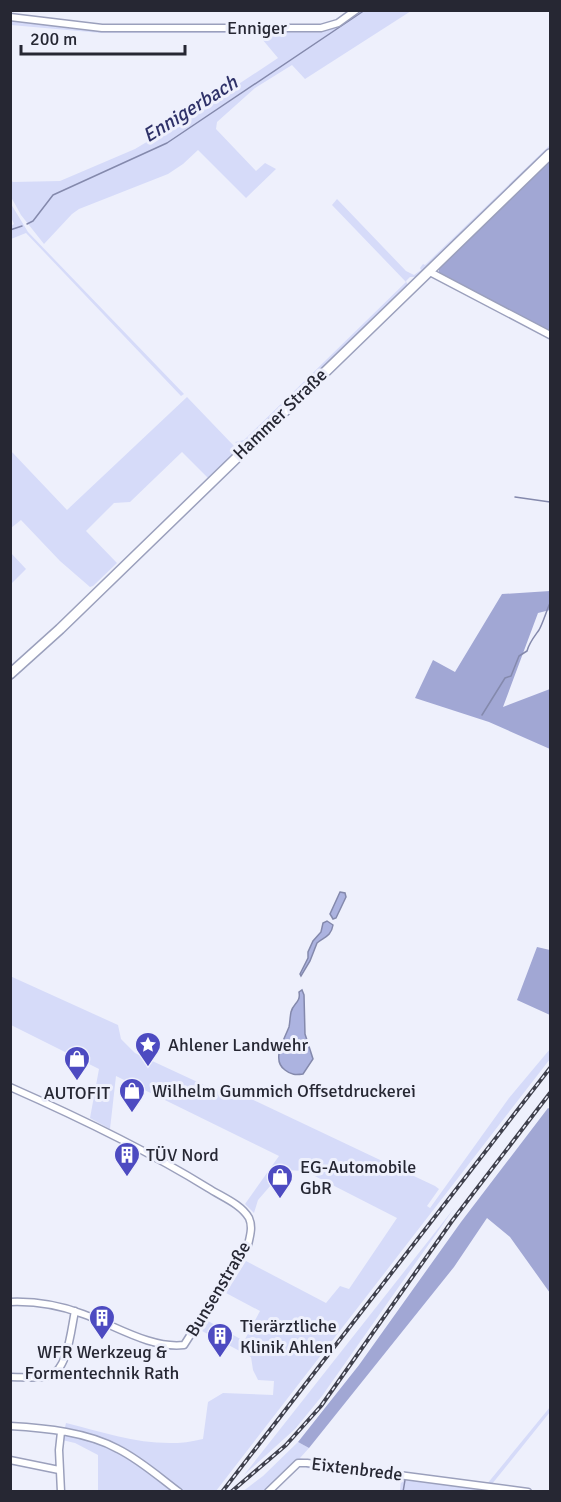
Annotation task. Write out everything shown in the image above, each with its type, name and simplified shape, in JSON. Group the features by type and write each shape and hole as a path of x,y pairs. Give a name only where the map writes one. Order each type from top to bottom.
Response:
{"main road":[{"name":"Hammer Straße","path":"10,674 73,616 550,154"}],"street":[{"name":"Enniger","path":"10,17 102,28 321,28 338,23 356,10"},
{"path":"428,271 550,335"},
{"name":"Bunsenstraße","path":"10,1087 106,1131 178,1170 238,1207 250,1220 251,1232 248,1245 184,1344 160,1345 75,1311 33,1301 10,1302"},
{"path":"10,1377 49,1377 58,1372 65,1360 75,1311"},
{"path":"10,1426 61,1432 102,1441 117,1448 179,1491"},
{"path":"61,1432 59,1470 61,1491"},
{"path":"10,1460 59,1470"},
{"name":"Eixtenbrede","path":"268,1491 298,1463 528,1491"}],"shaded area":[{"path":"360,11 411,11 305,79 292,65 255,88 217,122 216,129 256,171 265,163 276,169 246,198 198,150 168,174 79,209 44,244 21,215 11,197 10,180 13,182 60,181 135,149 195,113 278,58 257,33 101,33 11,25 11,18 102,30 321,30 340,24"},
{"path":"550,145 550,150 417,277 410,277 406,281 408,286 406,289 243,445 235,442 244,440 406,282 332,205 337,199 406,271 414,275"},
{"path":"550,159 550,332 439,273 439,266"},
{"path":"11,204 28,232 184,394 181,396 26,233 11,239 11,226 14,224 11,217"},
{"path":"187,397 234,446 236,452 208,478 182,452 130,502 114,503 86,531 117,563 93,586 90,587 60,561 21,520 11,528 11,451 67,510"},
{"path":"11,553 26,569 11,584"},
{"path":"550,591 550,610 538,613 503,707 550,689 550,749 489,722 415,698 433,660 455,672 502,594"},
{"path":"340,892 345,893 346,897 336,918 333,919 330,914"},
{"path":"327,921 333,925 331,932 317,943 301,976 313,941 321,932 323,923"},
{"path":"537,947 550,950 550,1015 517,1000"},
{"path":"10,976 118,1025 121,1039 135,1053 219,1092 226,1087 435,1186 439,1189 427,1206 430,1208 509,1098 550,1049 550,1059 216,1491 98,1491 98,1455 75,1443 62,1440 66,1423 151,1442 169,1443 203,1439 208,1402 223,1393 273,1395 274,1381 258,1380 253,1370 251,1357 202,1331 208,1321 244,1341 260,1311 226,1293 246,1261 326,1303 340,1286 349,1289 397,1218 305,1171 284,1170 258,1200 254,1213 245,1204 279,1156 116,1076 110,1129 90,1118 99,1069 11,1025"},
{"path":"302,990 305,1034 313,1059 303,1074 291,1074 281,1066 279,1055 289,1027 292,1009"},
{"path":"548,1108 550,1109 550,1293 510,1237 487,1218 454,1267 309,1448 298,1442 359,1365 461,1222"},
{"path":"455,1207 322,1396 295,1429 244,1475"},
{"path":"550,1407 550,1412 492,1484 487,1484"},
{"path":"298,1442 309,1448 300,1458 314,1461 303,1461 266,1491 242,1492 263,1476"},
{"path":"308,1465 516,1491 400,1491 401,1480 306,1468"}],"waterway":[{"name":"Ennigerbach","path":"27,224 33,221 53,195 167,143 365,10"},
{"name":"Ennigerbach","path":"10,230 22,226"},
{"path":"515,497 550,502"},
{"path":"482,715 505,678 511,676 519,656 527,651 550,603"},
{"path":"403,1492 405,1480"}],"railway":[{"path":"222,1492 550,1068"},
{"path":"231,1492 286,1445 321,1406 452,1221 550,1093"}],"place":[{"name":"Ahlener Landwehr","path":"148,1068"},
{"name":"AUTOFIT","path":"77,1082"},
{"name":"Wilhelm Gummich Offsetdruckerei","path":"132,1114"},
{"name":"TÜV Nord","path":"127,1178"},
{"name":"EG-Automobile GbR","path":"280,1200"},
{"name":"WFR Werkzeug & Formentechnik Rath","path":"102,1341"},
{"name":"Tierärztliche Klinik Ahlen","path":"220,1359"}]}
